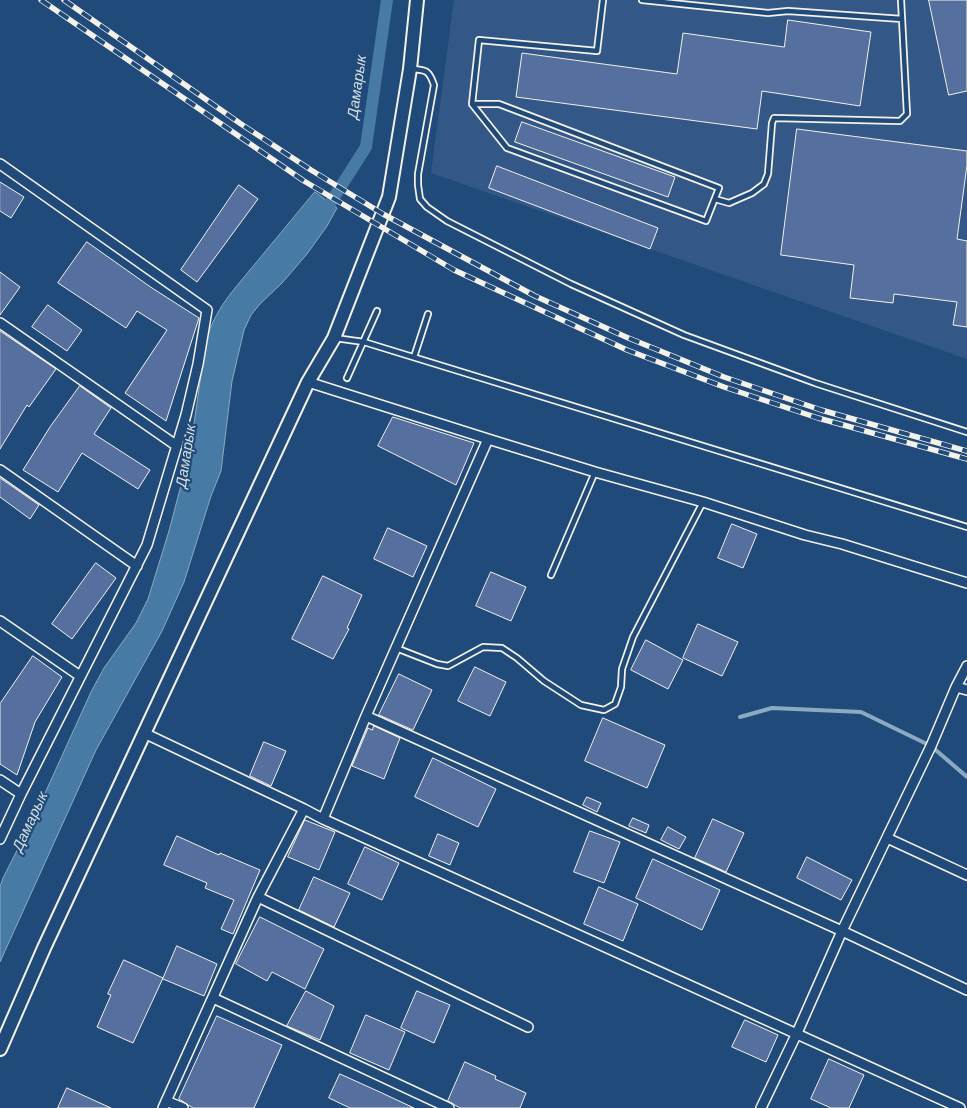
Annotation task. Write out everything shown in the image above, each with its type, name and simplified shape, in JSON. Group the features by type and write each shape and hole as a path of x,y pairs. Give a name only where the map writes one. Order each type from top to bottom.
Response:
{"main road":[{"path":"0,1049 44,948 308,382 334,338 389,197 410,69 417,0"}],"street":[{"path":"0,164 207,310 198,364 177,446 147,545 0,839"},
{"path":"0,323 177,446"},
{"path":"308,382 488,440 703,502 805,535 842,544 967,583"},
{"path":"323,819 366,716 488,440"},
{"path":"0,470 137,566"},
{"path":"0,621 80,676"},
{"path":"761,1108 967,666"},
{"path":"956,687 967,690"},
{"path":"366,716 842,931 967,990"},
{"path":"144,733 323,819 960,1108"},
{"path":"0,780 21,794"},
{"path":"183,1108 165,1104 258,897 304,809"},
{"path":"886,838 967,875"},
{"path":"258,897 528,1027"},
{"path":"213,998 449,1108"}],"lane":[{"path":"472,104 499,104 719,188 706,221 507,148 472,104 479,40 597,51 603,0"},
{"path":"642,0 768,13 788,10 902,19"},
{"path":"715,199 730,203 752,193 764,184 768,174 774,118 900,121 908,114 901,0"},
{"path":"410,69 425,70 431,75 434,85 418,174 420,199 427,207 447,221 571,284 684,335 815,383 967,432"},
{"path":"347,378 377,311"},
{"path":"414,357 428,314"},
{"path":"334,338 364,342 967,527"},
{"path":"551,575 595,472"},
{"path":"396,648 437,664 448,666 483,647 502,648 544,681 581,705 604,710 615,704 621,686 622,668 634,637 703,502"}],"shaded area":[{"path":"454,0 967,0 967,359 431,173"},
{"path":"315,192 337,208 307,254 282,283 260,304 251,315 244,330 232,381 221,471 211,496 184,582 162,631 96,750 0,962 0,887 3,878 36,813 91,692 104,668 136,623 148,599 169,531 190,451 206,341 210,328 219,310 231,293"}],"building":[{"path":"929,0 967,0 967,91 949,95"},
{"path":"788,20 871,32 860,106 762,91 757,129 516,97 522,53 677,74 683,33 784,47"},
{"path":"522,122 675,177 668,197 515,142"},
{"path":"797,129 967,151 967,165 957,239 967,241 967,327 953,325 957,302 894,294 893,303 850,298 854,265 781,255"},
{"path":"497,166 658,228 650,249 489,188"},
{"path":"0,182 24,197 11,218 0,211"},
{"path":"239,185 258,199 197,282 181,270"},
{"path":"87,242 152,288 199,318 166,421 125,393 167,330 137,311 126,328 58,283"},
{"path":"0,272 20,287 0,315"},
{"path":"48,305 82,330 67,351 32,327"},
{"path":"0,331 56,369 29,407 27,405 0,449"},
{"path":"80,386 111,408 94,434 150,470 138,489 82,453 58,492 23,470 50,427"},
{"path":"393,417 474,443 456,485 378,446"},
{"path":"0,478 39,505 30,519 0,497"},
{"path":"732,524 757,534 743,568 718,558"},
{"path":"388,528 427,546 413,577 374,559"},
{"path":"96,563 116,578 72,639 52,624"},
{"path":"491,572 526,587 511,621 476,606"},
{"path":"323,576 362,595 347,628 349,629 333,659 292,639"},
{"path":"698,624 738,642 722,676 683,658"},
{"path":"646,640 683,660 668,689 631,670"},
{"path":"33,656 62,677 35,722 17,775 0,764 0,704"},
{"path":"475,667 506,682 490,716 458,701"},
{"path":"399,674 432,690 413,730 379,715"},
{"path":"603,718 665,745 647,788 585,761"},
{"path":"374,726 400,738 384,779 352,766 368,728 372,730"},
{"path":"264,742 286,751 271,786 250,776"},
{"path":"433,758 496,789 478,827 415,797"},
{"path":"587,797 601,803 597,812 583,805"},
{"path":"633,818 649,825 646,833 629,826"},
{"path":"713,819 744,833 726,872 695,858"},
{"path":"305,820 335,832 319,870 288,857"},
{"path":"668,827 686,837 679,849 661,840"},
{"path":"590,831 620,842 604,883 574,872"},
{"path":"438,834 459,843 450,865 429,856"},
{"path":"177,836 219,855 220,853 260,870 233,934 221,929 234,900 205,888 207,883 164,865"},
{"path":"365,847 399,863 382,900 348,884"},
{"path":"807,857 852,880 841,900 797,878"},
{"path":"653,859 720,890 702,930 636,898"},
{"path":"314,877 350,893 334,927 299,910"},
{"path":"599,887 638,904 623,941 584,924"},
{"path":"260,917 324,949 305,989 272,972 267,981 236,964"},
{"path":"177,946 217,964 204,996 163,979"},
{"path":"124,960 163,978 133,1043 97,1027 111,995 108,994"},
{"path":"306,991 334,1006 320,1040 287,1026"},
{"path":"417,991 450,1005 434,1043 401,1028"},
{"path":"366,1015 405,1032 389,1070 350,1053"},
{"path":"217,1016 282,1045 254,1108 193,1108 179,1099"},
{"path":"745,1020 778,1035 766,1062 732,1047"},
{"path":"829,1059 864,1075 849,1108 831,1108 811,1099"},
{"path":"465,1062 496,1076 495,1079 526,1093 520,1108 460,1108 448,1101"},
{"path":"340,1074 414,1108 350,1108 329,1098"},
{"path":"67,1088 111,1108 58,1108"}],"waterway":[{"name":"Дамарык","path":"322,216 366,147 387,0"},
{"path":"740,717 772,708 861,712 931,746 967,777"}],"railway":[{"path":"41,0 304,181 454,270 627,350 724,387 818,418 967,459"},
{"path":"64,0 241,124 311,170 383,214 535,296 626,337 724,377 821,410 967,451"}]}
